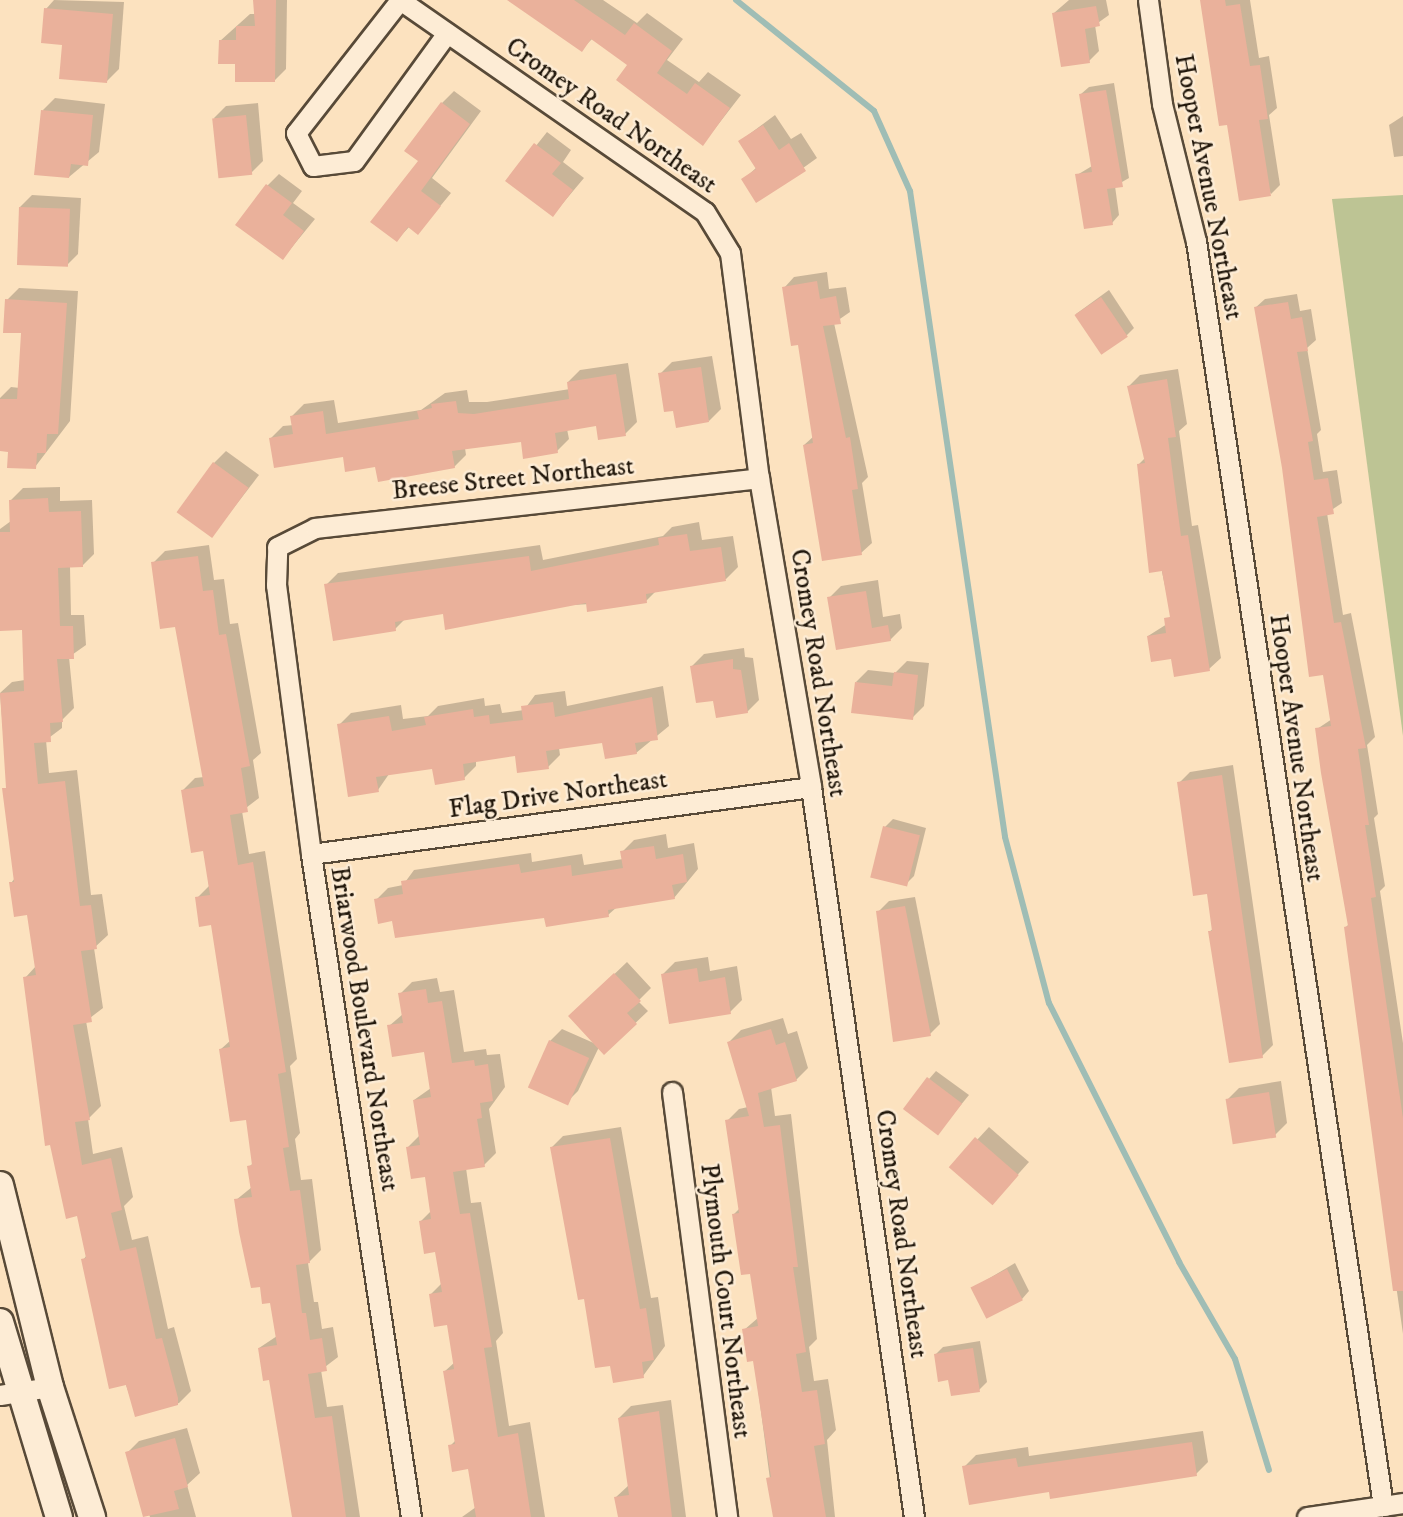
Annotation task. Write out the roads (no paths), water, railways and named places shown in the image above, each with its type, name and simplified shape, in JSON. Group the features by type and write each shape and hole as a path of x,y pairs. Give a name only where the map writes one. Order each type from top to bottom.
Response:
{"street":[{"path":"400,0 296,133 313,166 354,161 447,33"},
{"name":"Cromey Road Northeast","path":"400,0 705,212 730,253 760,478 811,787 914,1517"},
{"name":"Hooper Avenue Northeast","path":"1148,0 1162,104 1196,241 1383,1506"},
{"name":"Breese Street Northeast","path":"277,547 315,528 760,478"},
{"name":"Briarwood Boulevard Northeast","path":"277,547 276,585 312,854 411,1517"},
{"name":"Flag Drive Northeast","path":"312,854 811,787"},
{"name":"Plymouth Court Northeast","path":"672,1092 727,1517"},
{"path":"0,1185 50,1387 92,1517"},
{"path":"0,1322 9,1393 59,1517"},
{"path":"9,1393 50,1387"},
{"path":"1307,1517 1403,1503"}],"waterway":[{"path":"736,0 874,111 910,191 1005,837 1049,1003 1179,1262 1235,1359 1269,1470"}]}
